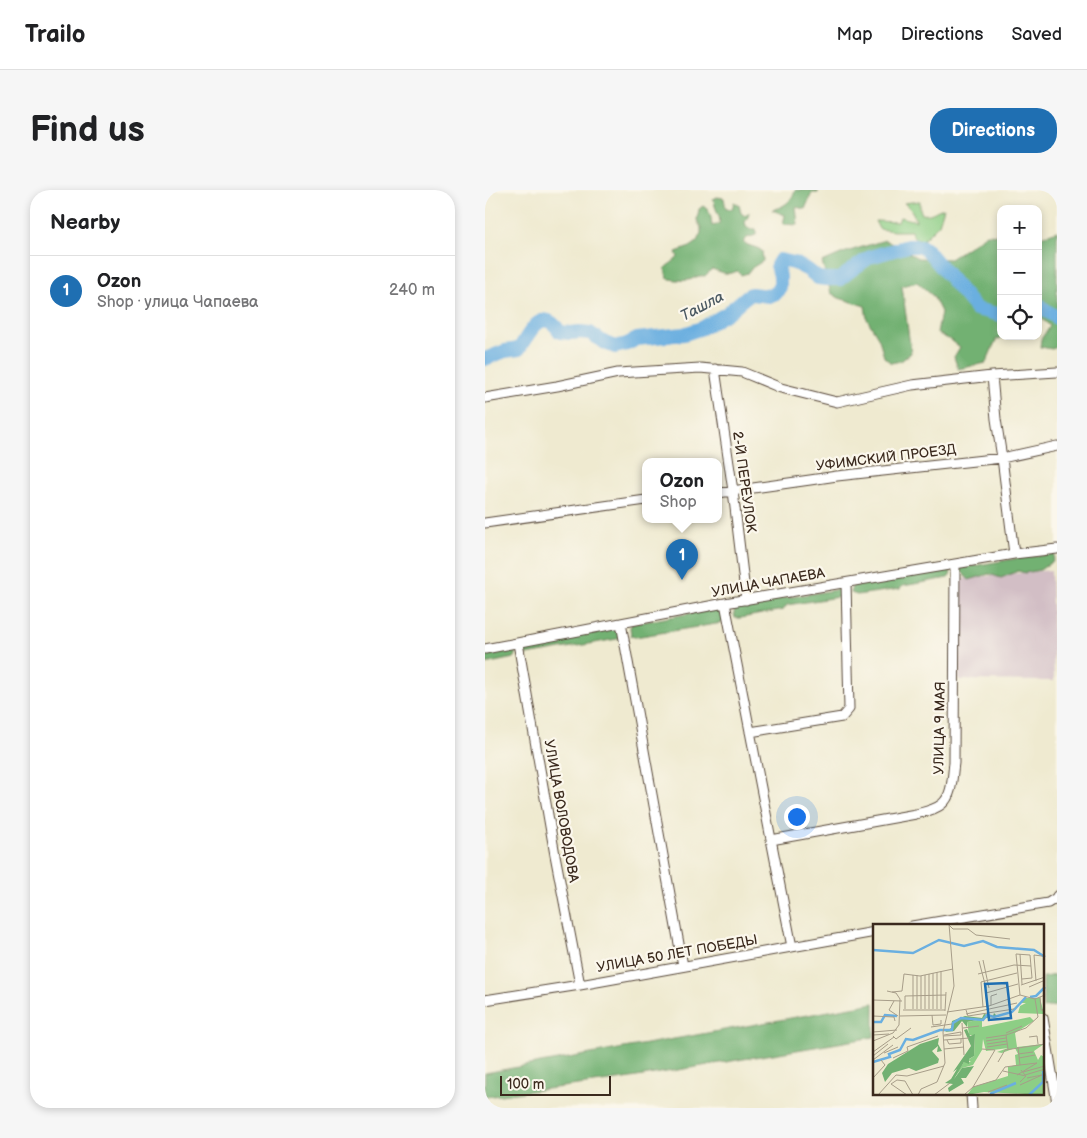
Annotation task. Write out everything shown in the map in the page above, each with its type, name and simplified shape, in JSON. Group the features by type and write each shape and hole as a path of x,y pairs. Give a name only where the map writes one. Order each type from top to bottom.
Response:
{"street":[{"path":"485,398 557,386 618,373 700,368 742,372 781,388 837,402 912,385 991,376 1057,372"},
{"name":"2-Й ПЕРЕУЛОК","path":"715,369 733,491 746,600"},
{"path":"991,376 1014,554"},
{"name":"УФИМСКИЙ ПРОЕЗД","path":"722,492 837,476 1003,458 1057,446"},
{"path":"485,523 642,501"},
{"name":"УЛИЦА ЧАПАЕВА","path":"485,649 725,603 1014,554 1057,549"},
{"name":"УЛИЦА 9 МАЯ","path":"771,840 916,814 942,804 948,796 954,763 955,564"},
{"path":"750,732 842,717 849,709 846,583"},
{"path":"725,603 792,947"},
{"path":"621,623 683,966"},
{"name":"УЛИЦА ВОЛОВОДОВА","path":"518,643 552,836 581,985"},
{"path":"924,924 1048,903 1057,896"},
{"name":"УЛИЦА 50 ЛЕТ ПОБЕДЫ","path":"485,1000 581,985 873,932"},
{"path":"1045,1030 1057,1103"}],"shaded area":[{"path":"1051,570 1054,681 959,680 957,579"}],"green space":[{"path":"795,190 818,190 818,193 812,193 805,209 796,207 798,225 783,224 785,215 772,210 787,203 792,198"},
{"path":"717,197 724,198 726,209 732,209 734,202 739,205 741,213 745,216 749,212 745,221 746,226 756,229 756,235 747,238 743,242 762,251 763,261 750,269 748,273 741,275 737,271 728,273 712,269 705,276 698,276 689,280 667,278 665,268 678,257 676,252 696,243 701,233 697,220 699,209 703,206 708,210 712,226 719,224 715,202 712,199"},
{"path":"920,201 922,214 931,214 944,208 939,224 923,240 914,238 911,231 879,229 875,221 898,222 900,217 916,221 904,203"},
{"path":"1057,231 1057,347 1052,349 1040,347 1042,338 1050,326 1042,319 1042,237"},
{"path":"987,234 997,235 997,340 986,363 958,369 954,357 960,347 937,333 941,312 933,296 917,282 902,286 911,353 901,361 891,363 884,357 879,339 867,319 865,306 839,298 831,293 822,262 843,253 885,240 918,258 950,259"},
{"path":"1054,554 1053,561 1040,570 1025,573 1018,571 1001,578 989,574 969,580 961,571 961,568"},
{"path":"949,570 951,572 948,578 903,586 900,589 857,595 851,593 853,585"},
{"path":"841,589 843,601 840,601 838,597 787,605 783,610 735,618 735,606"},
{"path":"722,609 724,619 722,623 635,637 631,636 630,627 632,624"},
{"path":"616,627 620,637 617,639 527,655 525,653 524,646 526,644"},
{"path":"514,648 516,656 514,658 485,664 485,652"},
{"path":"1057,975 1057,1006 1045,1008 1045,977"},
{"path":"873,1003 873,1037 625,1079 485,1097 485,1073"}],"waterway":[{"name":"Ташла","path":"485,359 505,351 519,349 532,329 542,321 554,324 560,332 590,333 615,347 637,339 684,334 702,328 727,313 751,294 769,296 776,293 780,287 777,265 780,260 794,263 818,278 840,279 870,257 908,246 921,246 928,251 976,309 997,314"},
{"name":"Ташла","path":"1042,307 1057,318"}],"place":[{"name":"Ozon","path":"682,580"}]}
